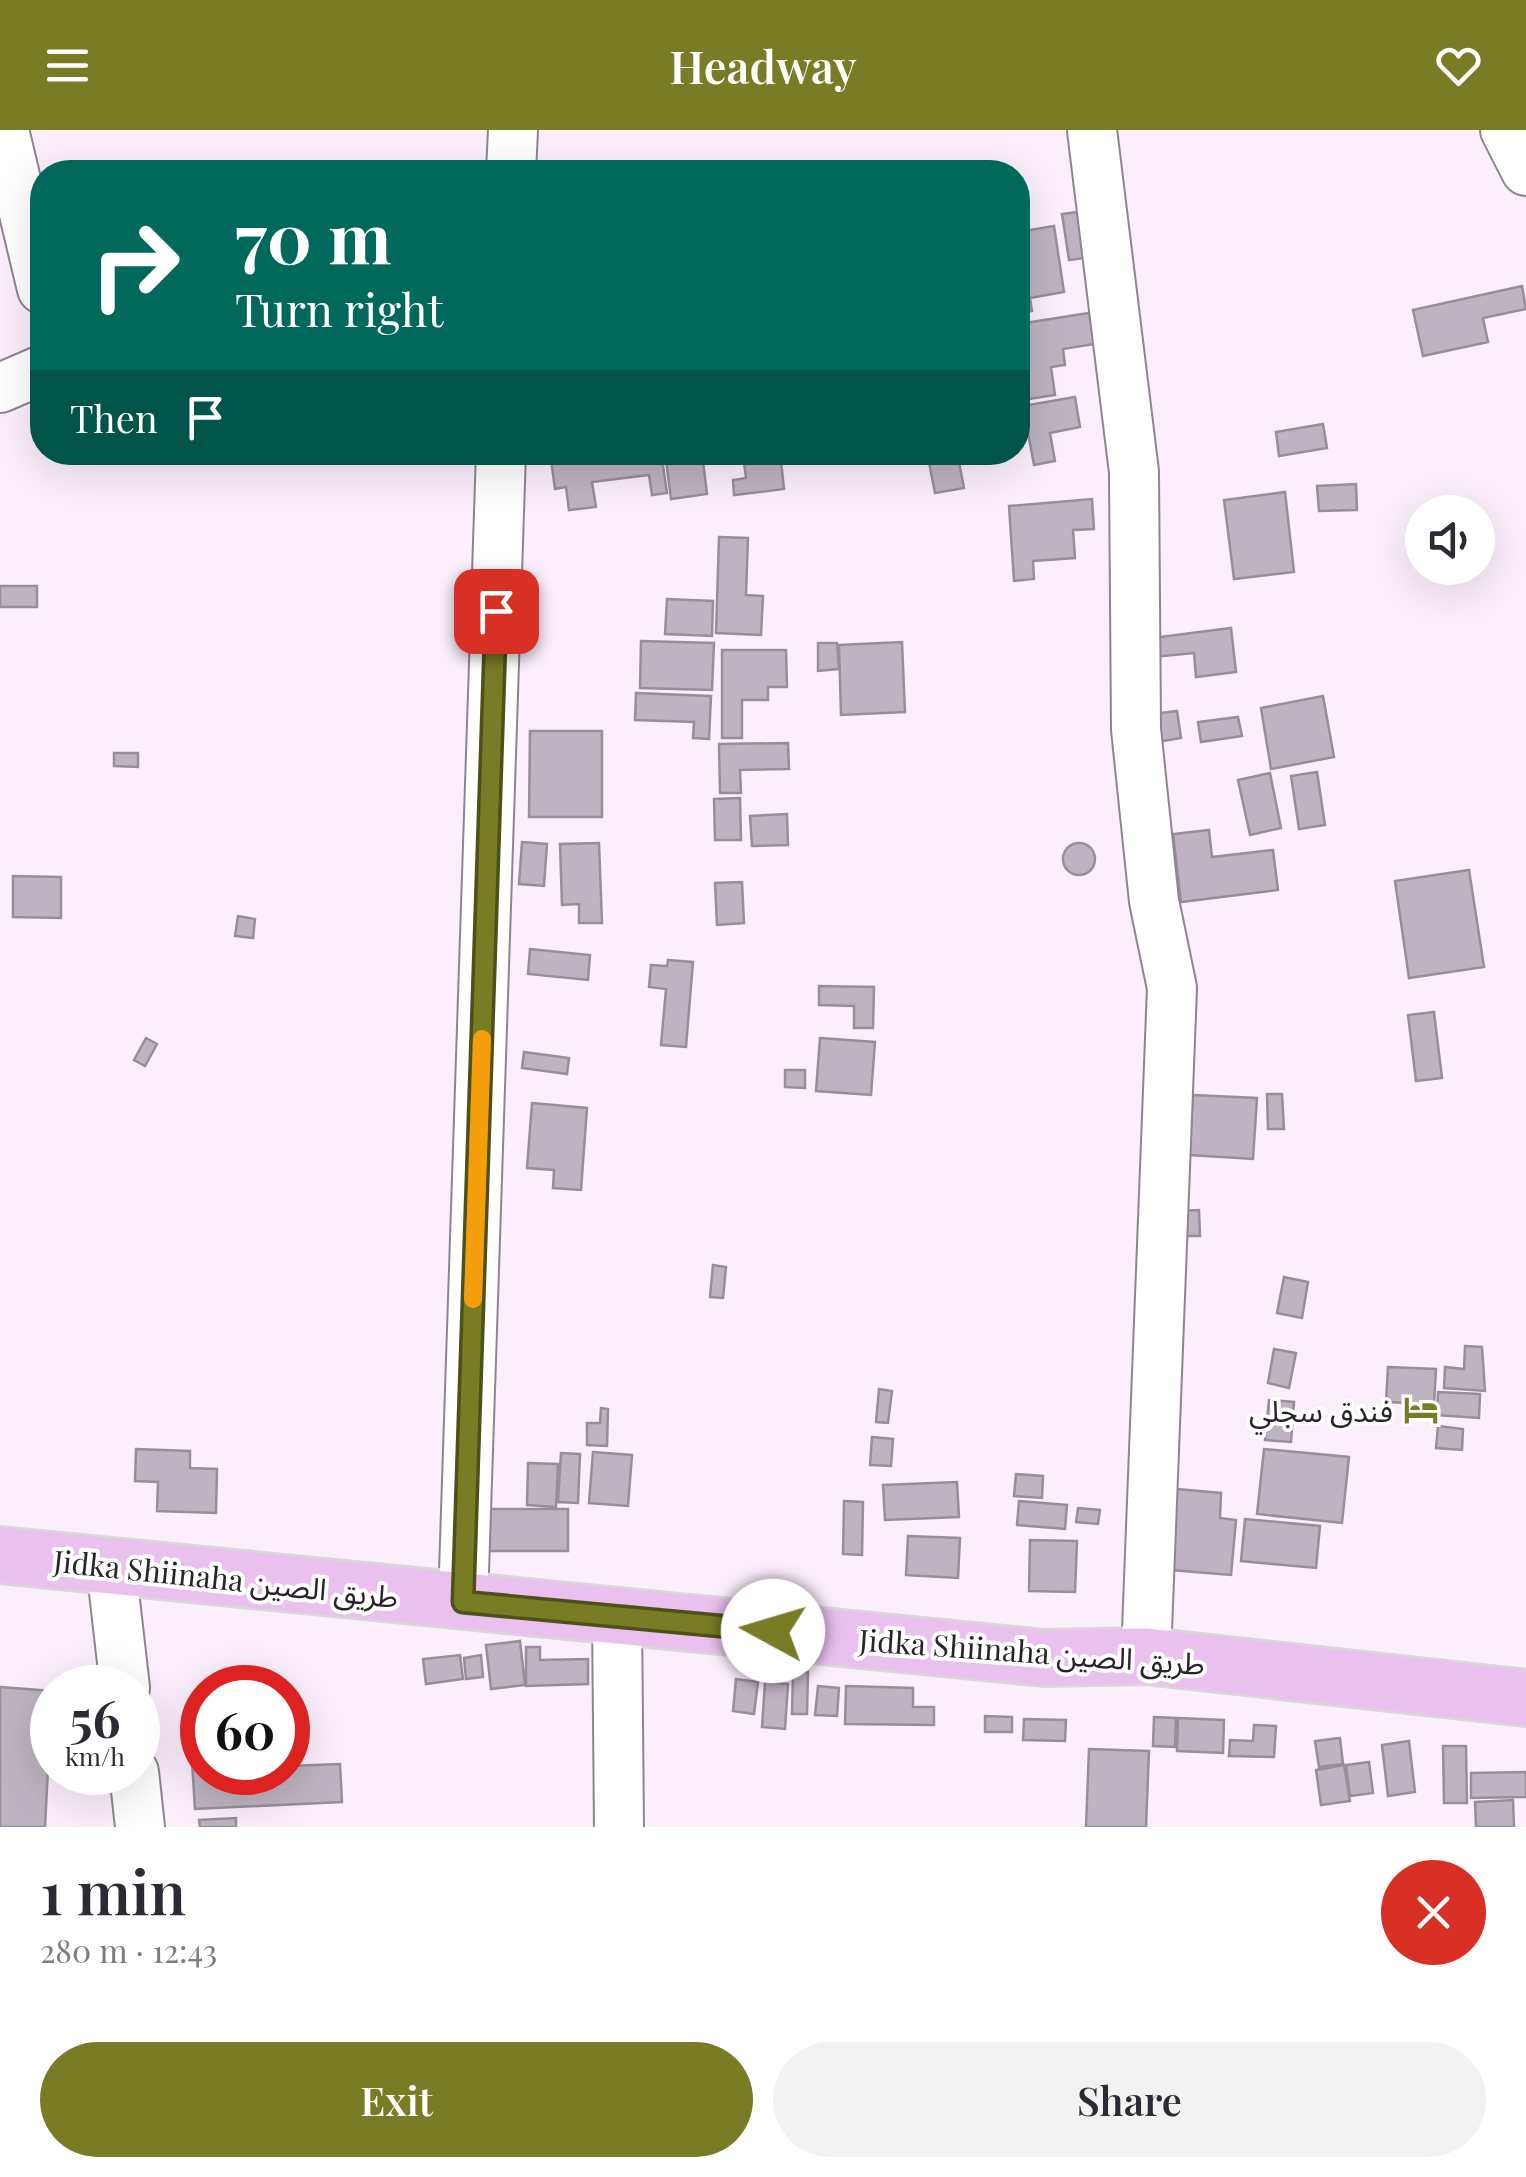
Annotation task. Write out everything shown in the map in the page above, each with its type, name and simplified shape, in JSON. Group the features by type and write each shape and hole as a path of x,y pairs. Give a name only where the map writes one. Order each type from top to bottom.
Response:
{"main road":[{"name":"Jidka Shiinaha طريق الصين","path":"0,1555 1045,1658 1146,1656 1526,1698"}],"street":[{"path":"4,130 30,239"},
{"path":"511,160 512,130"},
{"path":"1092,130 1134,472 1136,729 1154,900 1172,988 1146,1656"},
{"path":"1505,130 1526,172"},
{"path":"0,388 30,375"},
{"path":"463,1602 500,465"},
{"path":"111,1566 122,1665"},
{"path":"618,1615 619,1827"},
{"path":"137,1795 140,1827"}],"building":[{"path":"1078,212 1084,258 1069,260 1062,214"},
{"path":"1054,226 1064,292 1030,298 1030,230"},
{"path":"1522,286 1526,309 1483,318 1488,342 1423,356 1413,310"},
{"path":"1089,313 1094,344 1063,349 1065,365 1051,367 1055,395 1030,399 1030,322"},
{"path":"1075,397 1080,427 1050,433 1055,461 1034,465 1030,405"},
{"path":"1323,424 1327,448 1279,456 1276,432"},
{"path":"552,465 663,465 667,493 652,495 649,475 592,482 596,507 569,510 566,487 555,489"},
{"path":"667,465 703,465 707,494 671,499"},
{"path":"744,465 781,465 784,489 734,495 733,480 746,478"},
{"path":"930,465 960,465 964,488 935,493"},
{"path":"1356,484 1357,510 1319,511 1317,486"},
{"path":"1285,492 1294,572 1234,579 1224,500"},
{"path":"1092,499 1094,529 1073,530 1075,558 1033,561 1034,579 1014,581 1009,506"},
{"path":"719,537 748,538 746,595 763,596 761,635 716,633"},
{"path":"0,586 37,586 37,607 0,607"},
{"path":"667,599 713,601 712,636 665,634"},
{"path":"1231,628 1236,672 1196,677 1194,653 1154,657 1152,638"},
{"path":"641,641 714,643 712,690 640,688"},
{"path":"902,642 905,712 841,715 839,645"},
{"path":"818,643 837,643 839,669 818,671"},
{"path":"722,650 786,650 787,687 768,687 768,700 742,700 742,738 722,738"},
{"path":"636,693 711,696 709,739 693,738 694,722 635,720"},
{"path":"1323,696 1334,757 1271,769 1261,708"},
{"path":"1177,711 1181,738 1157,742 1152,714"},
{"path":"1238,717 1242,736 1201,742 1198,722"},
{"path":"530,731 602,731 602,817 529,817"},
{"path":"788,743 789,769 740,770 741,793 720,793 719,744"},
{"path":"114,753 138,753 138,767 114,766"},
{"path":"1317,772 1325,825 1299,829 1291,776"},
{"path":"1270,773 1281,828 1250,835 1238,780"},
{"path":"740,798 741,840 715,840 714,799"},
{"path":"787,814 788,845 752,846 750,816"},
{"path":"1209,830 1212,857 1273,850 1278,890 1181,902 1173,834"},
{"path":"522,842 547,844 544,886 519,884"},
{"path":"599,843 602,923 579,923 579,904 562,905 560,844"},
{"path":"1079,843 1090,848 1095,859 1090,870 1079,875 1068,870 1063,859 1068,848"},
{"path":"1469,870 1484,967 1409,978 1395,881"},
{"path":"13,876 61,877 61,918 13,917"},
{"path":"742,882 744,923 717,925 715,883"},
{"path":"238,916 255,919 253,938 235,936"},
{"path":"530,949 590,955 588,980 528,974"},
{"path":"668,960 693,962 686,1047 661,1045 666,989 649,987 651,965 667,966"},
{"path":"819,986 874,987 873,1028 854,1028 854,1006 819,1005"},
{"path":"1434,1012 1442,1078 1416,1081 1408,1015"},
{"path":"146,1038 157,1044 145,1066 134,1060"},
{"path":"820,1038 875,1042 871,1095 816,1091"},
{"path":"524,1052 569,1058 567,1074 522,1068"},
{"path":"785,1070 805,1070 805,1088 785,1087"},
{"path":"1267,1094 1282,1094 1284,1129 1268,1129"},
{"path":"1193,1095 1257,1098 1253,1159 1189,1155"},
{"path":"532,1103 587,1108 581,1190 553,1188 554,1170 527,1168"},
{"path":"1199,1210 1200,1236 1181,1236 1180,1211"},
{"path":"713,1265 726,1267 723,1298 710,1297"},
{"path":"1284,1277 1308,1282 1302,1318 1277,1313"},
{"path":"1465,1346 1482,1347 1485,1391 1444,1388 1445,1367 1464,1369"},
{"path":"1274,1349 1296,1353 1289,1388 1268,1383"},
{"path":"1388,1367 1436,1369 1434,1404 1386,1402"},
{"path":"879,1389 892,1391 888,1423 876,1422"},
{"path":"1438,1392 1480,1394 1479,1418 1437,1415"},
{"path":"1269,1400 1294,1402 1291,1442 1265,1440"},
{"path":"601,1408 608,1409 607,1446 587,1445 587,1423 600,1423"},
{"path":"1438,1426 1463,1429 1462,1450 1436,1448"},
{"path":"872,1437 893,1439 891,1466 870,1465"},
{"path":"136,1449 190,1451 190,1468 217,1469 216,1513 157,1511 158,1482 135,1481"},
{"path":"1264,1449 1349,1457 1342,1523 1257,1514"},
{"path":"593,1452 632,1455 628,1506 589,1503"},
{"path":"561,1453 580,1454 578,1503 558,1502"},
{"path":"528,1463 558,1464 556,1507 527,1505"},
{"path":"1016,1474 1043,1476 1042,1498 1014,1496"},
{"path":"957,1482 959,1517 885,1520 883,1485"},
{"path":"1177,1489 1221,1493 1220,1518 1236,1520 1231,1575 1171,1570"},
{"path":"844,1501 863,1502 862,1555 843,1554"},
{"path":"1019,1501 1067,1505 1065,1529 1017,1525"},
{"path":"1078,1508 1100,1510 1098,1524 1076,1522"},
{"path":"475,1509 568,1509 568,1551 475,1551"},
{"path":"1245,1519 1320,1526 1316,1568 1241,1561"},
{"path":"908,1536 960,1538 958,1578 906,1575"},
{"path":"1030,1540 1077,1541 1075,1592 1029,1591"},
{"path":"520,1641 525,1685 491,1689 486,1645"},
{"path":"526,1647 540,1647 540,1660 588,1659 588,1684 526,1686"},
{"path":"460,1655 463,1679 426,1684 423,1659"},
{"path":"481,1655 483,1677 466,1679 464,1658"},
{"path":"793,1672 808,1672 807,1714 792,1714"},
{"path":"736,1679 758,1682 754,1714 733,1711"},
{"path":"765,1682 788,1684 785,1729 762,1727"},
{"path":"818,1686 839,1688 837,1716 815,1715"},
{"path":"846,1686 913,1688 913,1707 934,1707 934,1725 845,1724"},
{"path":"0,1687 30,1689 30,1795 47,1795 45,1827 0,1827"},
{"path":"985,1716 1012,1717 1012,1732 985,1732"},
{"path":"1154,1717 1176,1718 1175,1747 1153,1746"},
{"path":"1178,1718 1224,1720 1223,1753 1177,1751"},
{"path":"1024,1719 1066,1720 1065,1741 1023,1740"},
{"path":"1254,1725 1276,1726 1274,1757 1229,1756 1230,1740 1253,1741"},
{"path":"1340,1738 1343,1764 1319,1767 1315,1741"},
{"path":"1409,1741 1415,1792 1388,1796 1382,1745"},
{"path":"1443,1746 1466,1746 1467,1803 1444,1803"},
{"path":"1089,1749 1149,1751 1146,1827 1086,1827"},
{"path":"1369,1762 1373,1793 1350,1796 1346,1765"},
{"path":"340,1764 342,1802 195,1809 194,1795 310,1795 310,1765"},
{"path":"1344,1765 1350,1801 1321,1805 1316,1770"},
{"path":"1526,1772 1526,1797 1471,1798 1471,1773"},
{"path":"1513,1800 1514,1827 1476,1827 1475,1802"},
{"path":"236,1818 236,1827 200,1827 199,1820"}],"slow traffic":[{"path":"473,1299 482,1039"}],"place":[{"name":"فندق سجلي","path":"1421,1410"}],"route":[{"path":"496,611 463,1602 773,1631"}]}
